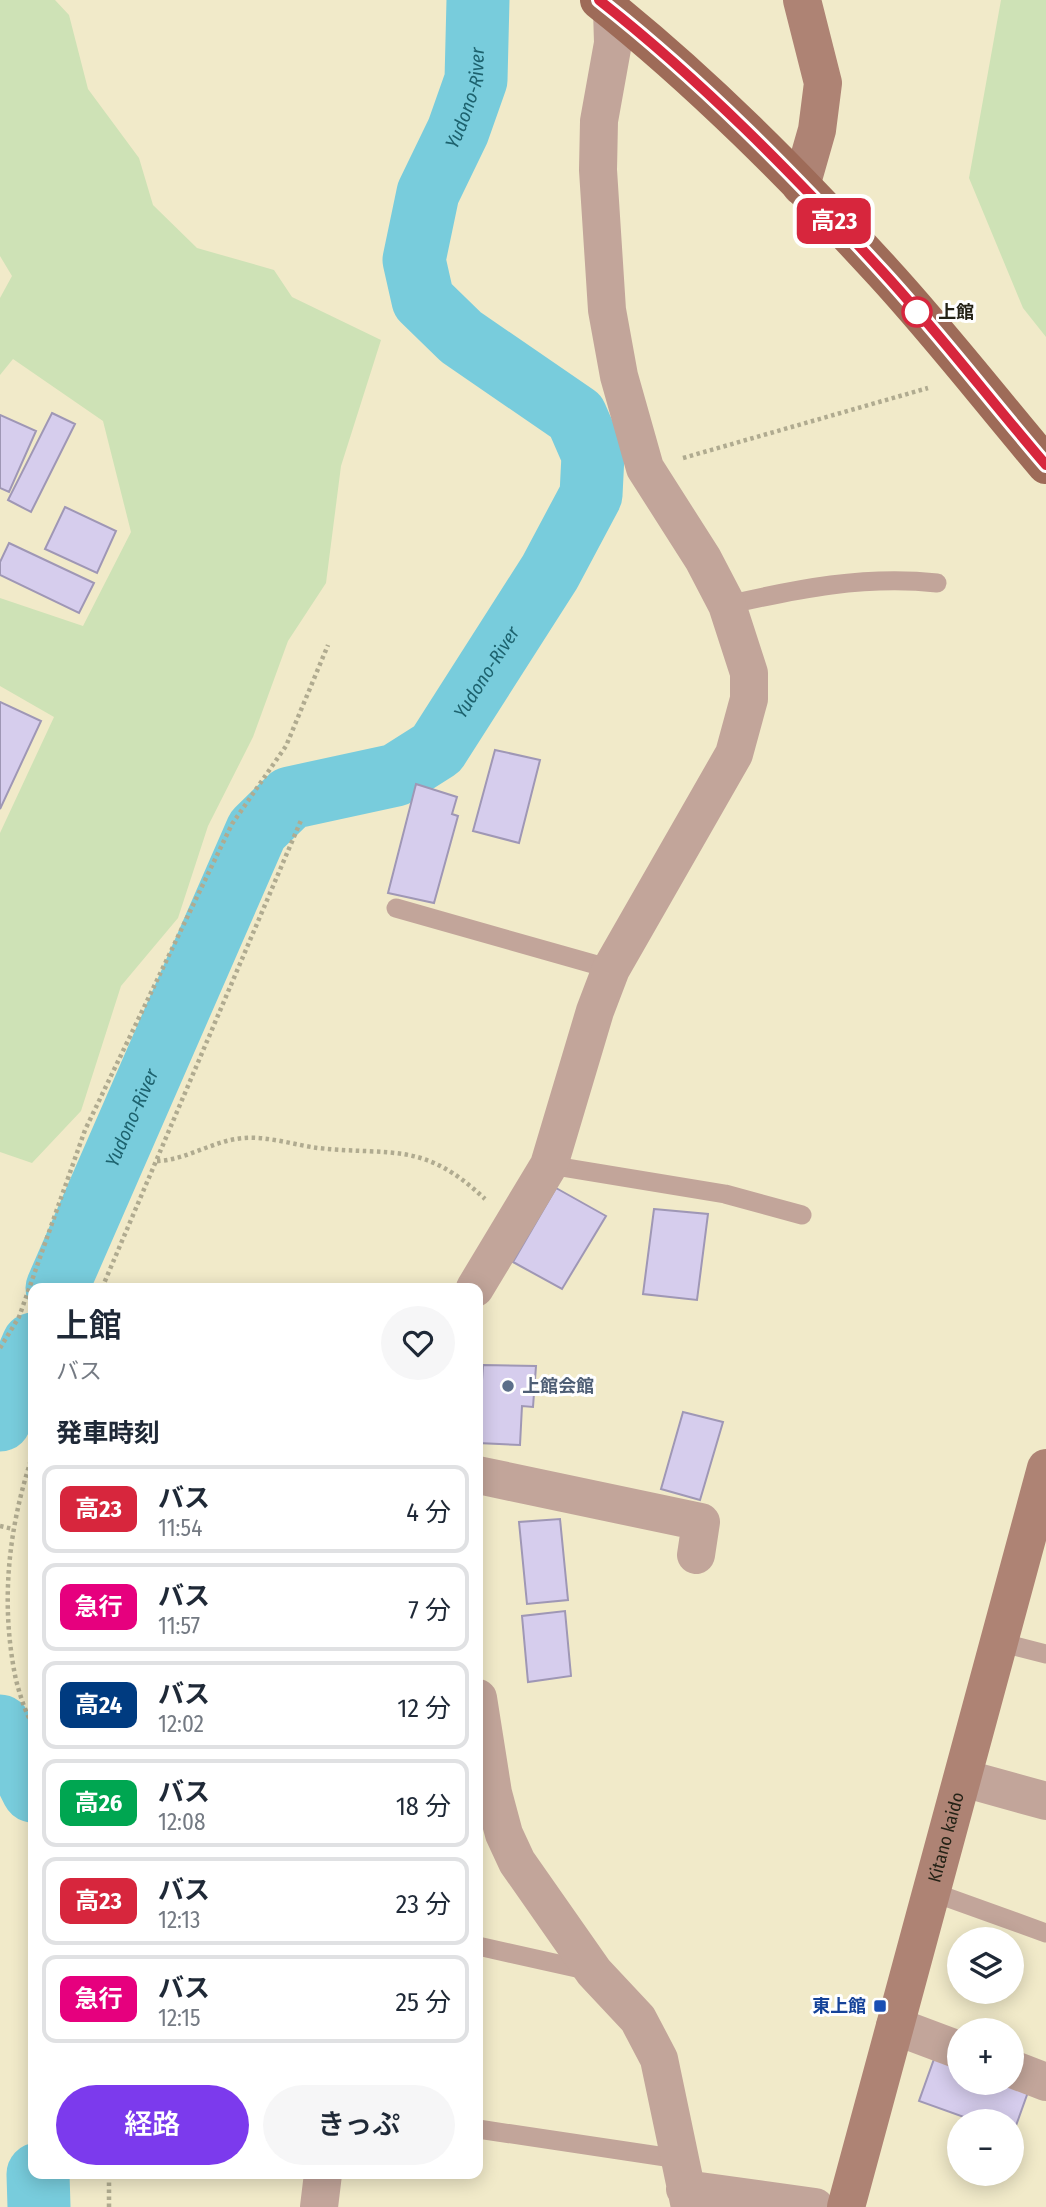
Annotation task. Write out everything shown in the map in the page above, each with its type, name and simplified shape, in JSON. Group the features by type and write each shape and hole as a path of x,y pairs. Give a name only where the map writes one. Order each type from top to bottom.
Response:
{"main road":[{"path":"801,186 817,130 823,83 802,0"},
{"path":"608,3 730,115 883,272 1046,465"},
{"name":"Kitano kaido","path":"846,2207 1046,1468"}],"street":[{"path":"478,1283 550,1165 595,1011 611,969 734,754 748,699 749,673 727,605 704,559 645,468 619,376 609,323 600,218 599,121 613,43 608,3"},
{"path":"483,1476 701,1522 696,1555"},
{"path":"483,1730 491,1780 504,1834 555,1919 594,1972 638,2019 659,2059 685,2185 815,2207"},
{"path":"963,1778 1046,1801"},
{"path":"895,2026 947,2046"},
{"path":"1024,2074 1046,2082"},
{"path":"319,2207 322,2179"}],"lane":[{"path":"727,605 817,586 896,579 937,583"},
{"path":"396,908 611,969"},
{"path":"550,1165 725,1194 802,1215"},
{"path":"999,1642 1046,1654"},
{"path":"932,1892 1046,1933"},
{"path":"483,1947 594,1972"},
{"path":"483,2130 685,2185"}],"path":[{"path":"645,468 928,388"},
{"path":"31,1283 85,1130 232,824 286,746 328,645"},
{"path":"104,1283 302,818"},
{"path":"157,1160 172,1160 244,1138 425,1157 462,1178 513,1222"},
{"path":"0,1348 19,1317 28,1292"},
{"path":"28,1473 7,1560 4,1622 20,1694 28,1713"},
{"path":"3,1526 13,1529"},
{"path":"109,2179 109,2207"}],"green space":[{"path":"0,0 55,0 69,15 88,89 139,158 153,205 197,248 274,270 292,297 381,340 341,466 326,583 288,641 253,737 208,826 178,918 121,986 81,1111 32,1163 0,1152 0,833 54,717 0,686 0,598 83,626 131,532 103,421 13,359 0,375 0,298 12,276 0,256"},
{"path":"1001,0 1046,0 1046,337 1023,308 969,178"}],"building":[{"path":"52,413 75,424 31,512 8,500"},
{"path":"0,415 36,431 9,492 0,488"},
{"path":"65,507 116,531 97,573 45,549"},
{"path":"9,543 94,583 79,613 0,575 0,562"},
{"path":"0,702 41,721 0,809"},
{"path":"495,750 540,760 519,843 473,831"},
{"path":"416,784 457,797 452,814 458,816 434,903 388,893"},
{"path":"556,1188 606,1216 562,1289 513,1262"},
{"path":"654,1209 708,1214 697,1300 643,1294"},
{"name":"上館会館","path":"483,1365 536,1366 533,1407 522,1406 520,1445 483,1443"},
{"path":"683,1412 723,1422 700,1500 661,1489"},
{"path":"560,1519 568,1600 527,1604 519,1522"},
{"path":"565,1611 571,1676 528,1682 522,1616"},
{"path":"934,2059 947,2063 947,2095 1024,2095 1024,2090 1028,2092 1022,2109 947,2111 919,2101"}],"waterway":[{"name":"Yudono-River","path":"59,1283 257,830 290,798 396,775 437,749 550,572 591,495 593,455 576,416 461,337 423,300 414,260 428,193 458,131 476,80 478,0"},
{"name":"Yudono-River","path":"0,1420 28,1356"},
{"name":"Yudono-River","path":"0,1726 28,1781"},
{"name":"Yudono-River","path":"38,2179 39,2207"}],"bus line":[{"name":"高23","path":"599,0 730,115 801,186 883,272 1046,465"}],"place":[{"name":"上館","path":"917,312"},
{"name":"上館会館","path":"508,1386"},
{"name":"東上館","path":"880,2006"}]}
